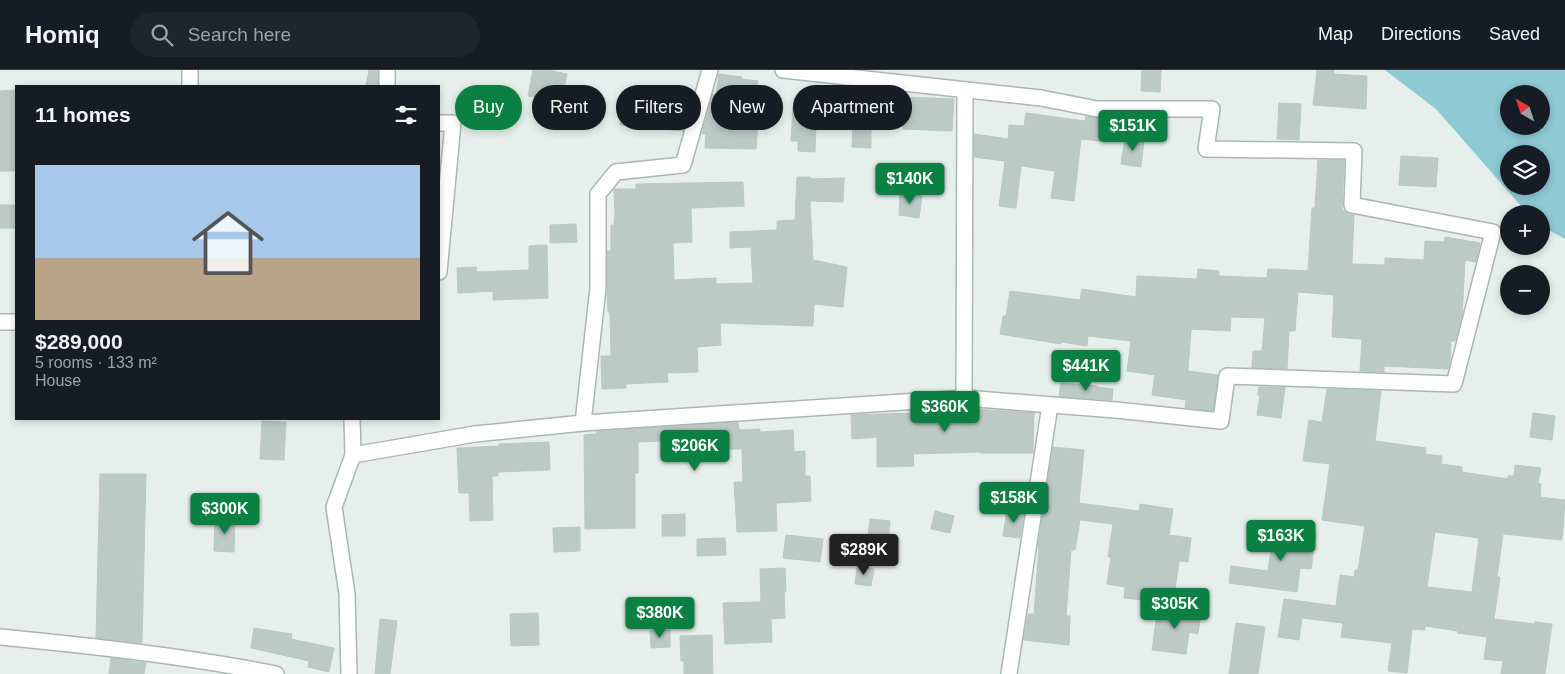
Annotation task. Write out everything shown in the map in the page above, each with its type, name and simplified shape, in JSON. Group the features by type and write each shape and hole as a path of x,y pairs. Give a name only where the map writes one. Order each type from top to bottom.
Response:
{"street":[{"path":"190,70 190,85"},
{"path":"387,70 387,85"},
{"path":"584,423 598,288 598,194 616,172 683,165 710,70"},
{"path":"353,456 475,434 584,423 964,398 1221,420 1227,376 1454,384 1493,232 1352,205 1354,151 1206,149 1212,109 1097,109 1041,98 783,70"},
{"path":"964,398 965,90"},
{"path":"440,122 453,124 440,261"},
{"path":"0,322 15,322"},
{"path":"1009,674 1050,405"},
{"path":"349,674 347,594 334,508 353,456 352,420"},
{"path":"0,637 110,648 220,663 276,674"}],"water":[{"path":"1385,70 1565,70 1565,239 1550,231 1550,205 1520,205 1511,195 1550,195 1550,145 1500,145 1500,182 1436,109"}],"building":[{"path":"369,70 378,70 378,85 366,85"},
{"path":"533,70 548,70 567,74 565,85 532,85 532,97 528,96"},
{"path":"1142,70 1161,70 1160,92 1141,91"},
{"path":"1317,70 1334,70 1334,74 1367,76 1366,109 1313,105"},
{"path":"719,74 758,81 758,85 717,85"},
{"path":"15,90 15,171 0,171 0,91"},
{"path":"912,97 954,99 952,131 912,129"},
{"path":"711,101 711,130 757,130 756,149 705,148 706,134 702,134"},
{"path":"1279,103 1301,104 1299,140 1277,139"},
{"path":"793,106 793,130 816,130 815,152 798,151 798,141 791,141"},
{"path":"1026,113 1085,121 1086,116 1104,118 1101,141 1081,139 1074,201 1051,198 1055,171 1021,166 1016,208 999,206 1005,161 974,157 974,134 1008,139 1009,125 1024,126"},
{"path":"1143,118 1161,118 1158,137 1141,134"},
{"path":"853,130 871,130 871,148 852,147"},
{"path":"1125,137 1144,140 1141,167 1121,164"},
{"path":"1401,156 1438,158 1436,187 1399,185"},
{"path":"1318,160 1344,160 1342,210 1354,215 1352,264 1385,265 1385,258 1424,260 1425,241 1444,242 1445,237 1480,243 1476,262 1465,260 1462,316 1455,341 1451,341 1448,369 1384,366 1384,372 1360,371 1362,339 1332,337 1334,295 1298,292 1295,331 1289,331 1287,369 1252,368 1253,351 1262,351 1265,318 1231,317 1230,331 1191,329 1188,371 1218,375 1213,411 1185,408 1186,400 1152,395 1155,375 1127,371 1131,341 1088,336 1087,346 1061,342 1061,344 1000,334 1003,316 1006,316 1010,291 1080,300 1082,289 1136,297 1137,276 1197,279 1198,269 1219,271 1219,276 1267,278 1268,269 1308,271 1312,208 1315,208"},
{"path":"797,177 810,177 810,179 844,178 843,202 810,201 813,260 847,267 843,307 814,304 813,326 720,323 721,345 697,347 698,372 667,373 668,382 626,384 626,388 602,389 601,356 611,356 610,312 608,312 607,292 607,251 611,251 611,225 614,225 614,189 636,189 636,184 743,182 744,206 691,208 692,242 673,243 674,280 716,278 716,284 753,283 751,247 730,248 730,232 777,230 777,221 795,220"},
{"path":"900,193 922,196 919,218 899,215"},
{"path":"0,205 15,205 15,228 0,228"},
{"path":"576,224 577,242 550,243 550,225"},
{"path":"547,245 548,298 493,300 493,291 458,293 457,268 476,267 476,272 529,270 529,246"},
{"path":"1061,383 1113,389 1112,400 1059,396"},
{"path":"1259,387 1285,387 1281,418 1257,415 1260,395 1258,395"},
{"path":"1327,389 1381,391 1375,441 1426,448 1425,454 1442,456 1441,464 1462,467 1462,472 1508,479 1508,476 1514,476 1515,465 1541,468 1538,483 1541,484 1540,497 1565,500 1562,540 1503,534 1497,577 1500,577 1494,619 1552,624 1545,674 1501,674 1503,661 1484,659 1487,637 1425,626 1425,630 1412,629 1407,673 1388,671 1392,643 1341,637 1343,623 1302,618 1299,640 1278,637 1284,599 1336,606 1340,575 1354,577 1355,570 1358,570 1365,526 1322,520 1330,464 1303,461 1309,420 1322,422","holes":["1435,532 1479,538 1472,592 1427,587"]},
{"path":"969,408 1034,413 1033,453 913,454 914,466 877,467 877,437 852,439 851,415 914,413 939,411 938,409"},
{"path":"1533,413 1555,416 1552,440 1530,437"},
{"path":"262,421 286,422 284,460 260,459"},
{"path":"738,422 739,430 760,429 760,432 793,430 794,452 805,451 805,476 810,476 811,501 776,503 777,531 737,532 734,482 743,482 742,449 723,449 722,442 684,444 684,440 638,442 638,473 635,473 635,528 585,529 584,435 597,434 597,431"},
{"path":"549,442 550,470 498,472 498,476 492,476 493,520 470,521 469,493 459,493 457,448"},
{"path":"1053,447 1084,450 1079,503 1139,511 1140,504 1173,509 1169,535 1191,538 1188,562 1179,561 1173,603 1124,598 1125,587 1107,584 1111,557 1108,557 1113,524 1080,520 1075,550 1071,550 1066,616 1070,616 1069,645 1024,640 1028,614 1034,614 1038,546"},
{"path":"100,474 146,474 142,643 96,638"},
{"path":"1007,509 1024,511 1020,538 1003,536"},
{"path":"935,511 954,516 950,533 931,529"},
{"path":"685,514 685,536 662,536 662,515"},
{"path":"215,519 235,519 234,552 214,551"},
{"path":"870,519 890,521 887,548 867,545"},
{"path":"580,527 580,551 554,552 553,528"},
{"path":"1274,528 1316,533 1311,569 1300,568 1297,592 1229,583 1231,566 1268,571"},
{"path":"786,535 823,539 820,562 783,558"},
{"path":"725,538 726,555 697,556 697,539"},
{"path":"857,567 874,569 871,586 855,584"},
{"path":"785,568 785,618 771,619 772,642 725,644 723,603 761,602 760,569"},
{"path":"1158,607 1201,613 1198,634 1189,632 1186,654 1152,650"},
{"path":"538,613 539,645 511,646 510,614"},
{"path":"380,619 397,621 390,674 375,674"},
{"path":"1236,623 1265,627 1258,674 1229,674"},
{"path":"254,628 292,634 291,639 334,648 329,672 308,667 309,661 251,648"},
{"path":"670,630 670,647 651,648 650,631"},
{"path":"712,635 713,674 684,674 684,661 681,661 680,636"},
{"path":"111,658 146,663 144,674 109,674"}]}
